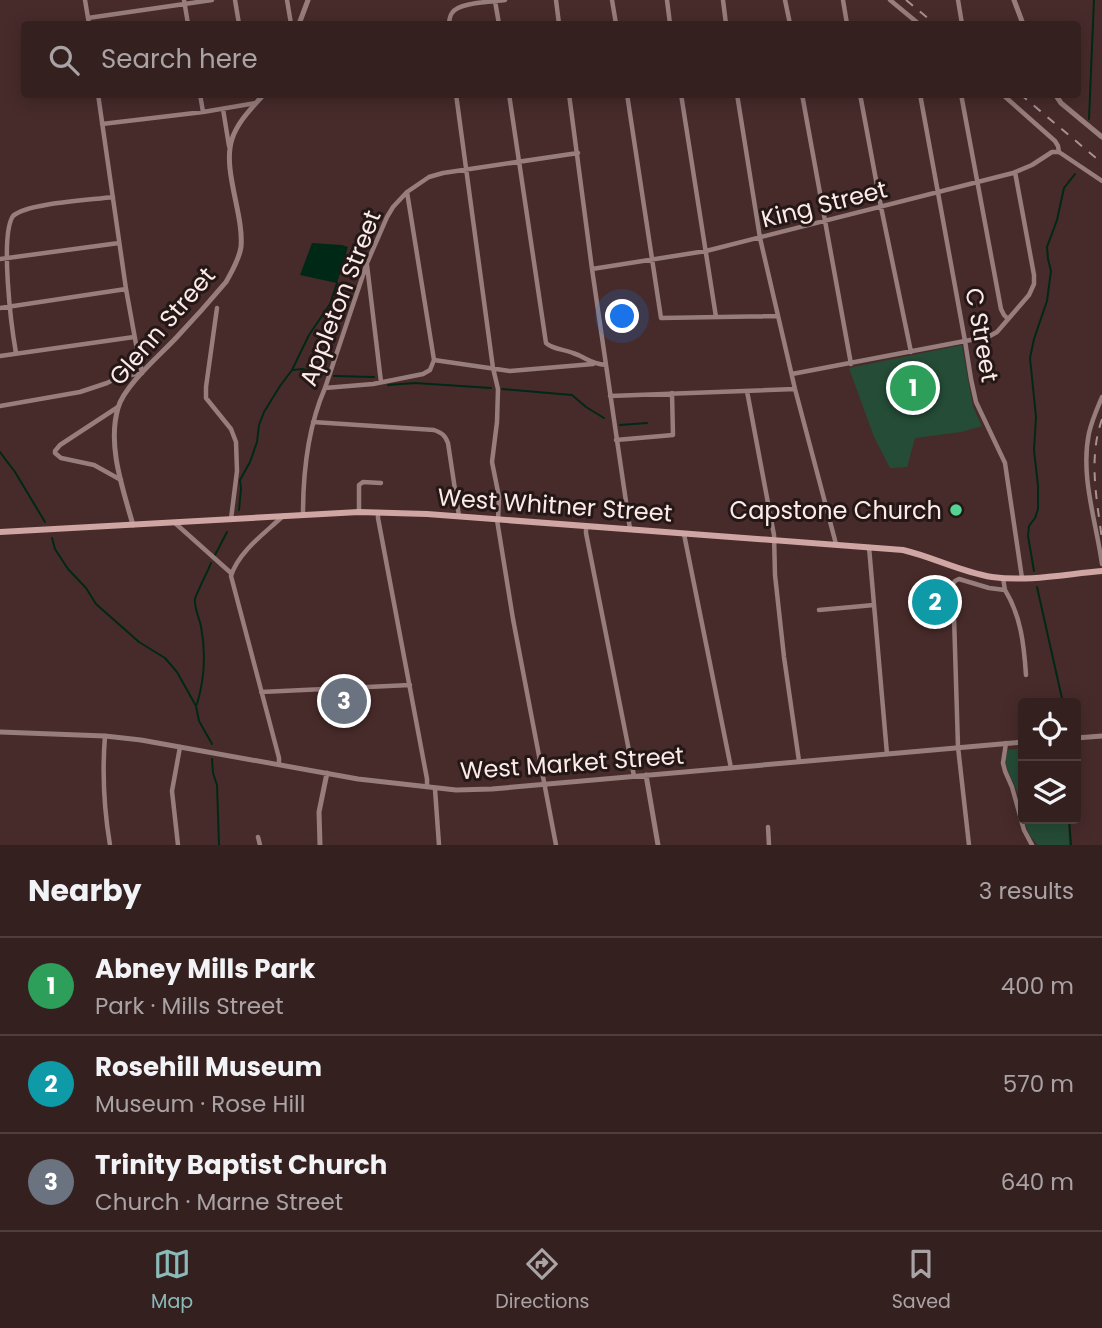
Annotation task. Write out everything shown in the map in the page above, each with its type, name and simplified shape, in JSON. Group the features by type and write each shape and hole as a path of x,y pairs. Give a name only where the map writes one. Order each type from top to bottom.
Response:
{"main road":[{"name":"West Whitner Street","path":"0,532 378,512 903,550 991,577 1022,578 1102,570"}],"street":[{"path":"85,0 88,21 185,2 212,0"},
{"path":"235,0 238,21"},
{"path":"286,0 290,21"},
{"path":"300,21 308,0"},
{"path":"450,21 455,9 505,0"},
{"path":"556,0 559,21"},
{"path":"612,0 616,21"},
{"path":"667,0 670,21"},
{"path":"723,0 726,21"},
{"path":"785,0 789,21"},
{"path":"843,0 846,21"},
{"path":"890,0 915,21"},
{"path":"958,0 962,21"},
{"path":"1014,0 1022,21"},
{"path":"495,1 498,21"},
{"path":"185,2 188,21"},
{"path":"907,21 908,15"},
{"path":"0,406 80,392 119,377 142,373 126,289 99,98"},
{"path":"201,98 203,112"},
{"path":"102,124 223,109 254,103 252,98"},
{"name":"Glenn Street","path":"230,150 239,125 260,98"},
{"path":"457,98 498,389 492,462 499,497 497,520 556,845"},
{"path":"510,98 546,343 576,354 593,364"},
{"path":"570,98 630,529"},
{"path":"627,98 661,318 778,316"},
{"path":"682,98 716,317"},
{"path":"738,98 760,238 795,389 836,544"},
{"path":"803,98 851,364"},
{"path":"861,98 880,208 911,352"},
{"name":"C Street","path":"921,98 971,379 976,402 1005,463 1022,578"},
{"path":"962,98 1001,309 1008,319"},
{"path":"1007,98 1050,136 1059,152 1102,181"},
{"path":"1058,98 1102,137"},
{"name":"Glenn Street","path":"133,525 115,443 114,428 118,407 142,373 226,282 236,264 241,247 223,109"},
{"name":"King Street","path":"592,269 706,251 880,208 1015,172 1052,152 1059,152"},
{"name":"Appleton Street","path":"303,514 308,448 317,407 367,263 393,207 407,192 436,174 578,153"},
{"path":"792,374 993,335 1029,295 1035,279 1015,172"},
{"path":"325,388 381,382 423,374 430,370 434,360 407,192"},
{"path":"16,354 1,259 4,231 12,216 21,211 46,206 113,197"},
{"path":"1,259 119,243"},
{"path":"367,263 381,382"},
{"path":"0,309 126,289"},
{"path":"217,308 206,398 231,429 236,442 237,471 231,519"},
{"path":"0,356 134,337"},
{"path":"434,360 510,371 606,365"},
{"path":"610,396 795,389"},
{"path":"747,391 774,540 784,657 799,761"},
{"path":"616,440 673,435 671,393"},
{"path":"1102,397 1093,420 1087,451 1088,486 1102,564"},
{"path":"118,407 60,445 55,453 61,458 94,465 122,481"},
{"path":"313,422 434,430 442,433 449,443 459,517"},
{"path":"359,512 359,485 363,482 381,483"},
{"path":"378,512 427,788"},
{"path":"279,764 231,576 250,547 284,515"},
{"path":"175,523 232,574"},
{"path":"586,526 634,776"},
{"path":"684,534 731,768"},
{"path":"869,547 887,754"},
{"path":"1003,577 1005,590 1012,600 1020,624 1026,675"},
{"path":"968,845 958,747 953,584 959,579 1005,590"},
{"path":"819,610 874,605"},
{"path":"261,692 410,685"},
{"name":"West Market Street","path":"0,732 105,736 427,788 472,790 1018,742"},
{"path":"105,736 104,800 110,845"},
{"path":"1081,738 1102,736"},
{"path":"1006,743 1003,763 1005,771 1024,830 1032,845"},
{"path":"178,845 173,791 180,746"},
{"path":"320,845 318,811 327,773"},
{"path":"646,775 658,845"},
{"path":"435,789 439,845"},
{"path":"768,827 769,845"},
{"path":"258,837 260,845"}],"shaded area":[{"path":"312,243 348,247 337,283 300,275"},
{"path":"962,345 973,407 982,426 961,432 915,438 907,467 890,468 874,437 849,368"},
{"path":"1018,749 1018,796 1008,771 1007,750"},
{"path":"1025,824 1068,824 1069,845 1038,845"}],"waterway":[{"path":"1089,119 1094,0"},
{"path":"1034,571 1028,536 1029,526 1038,509 1038,486 1034,450 1036,417 1030,358 1047,301 1051,271 1047,247 1057,220 1064,188 1075,174"},
{"path":"239,510 240,480 250,462 264,412 330,304 337,283"},
{"path":"293,370 323,373"},
{"path":"334,376 374,377"},
{"path":"388,385 415,383 491,388"},
{"path":"502,389 572,395 604,418"},
{"path":"620,425 647,423"},
{"path":"0,452 45,522"},
{"path":"215,555 227,532"},
{"path":"52,538 55,549 68,569 86,588 96,604 139,642 165,658 177,672 196,706 199,721 212,744"},
{"path":"197,704 202,685 204,646 195,599 211,563"},
{"path":"1037,587 1062,698"},
{"path":"212,759 217,785 219,845"},
{"path":"1069,824 1071,845"}],"railway":[{"path":"906,0 931,21"},
{"path":"1025,98 1102,163"},
{"path":"1102,419 1095,449 1096,494 1102,540"}],"place":[{"name":"Abney Mills Park","path":"913,388"},
{"name":"Capstone Church","path":"956,510"},
{"name":"Rosehill Museum","path":"935,602"},
{"name":"Trinity Baptist Church","path":"344,701"}]}
